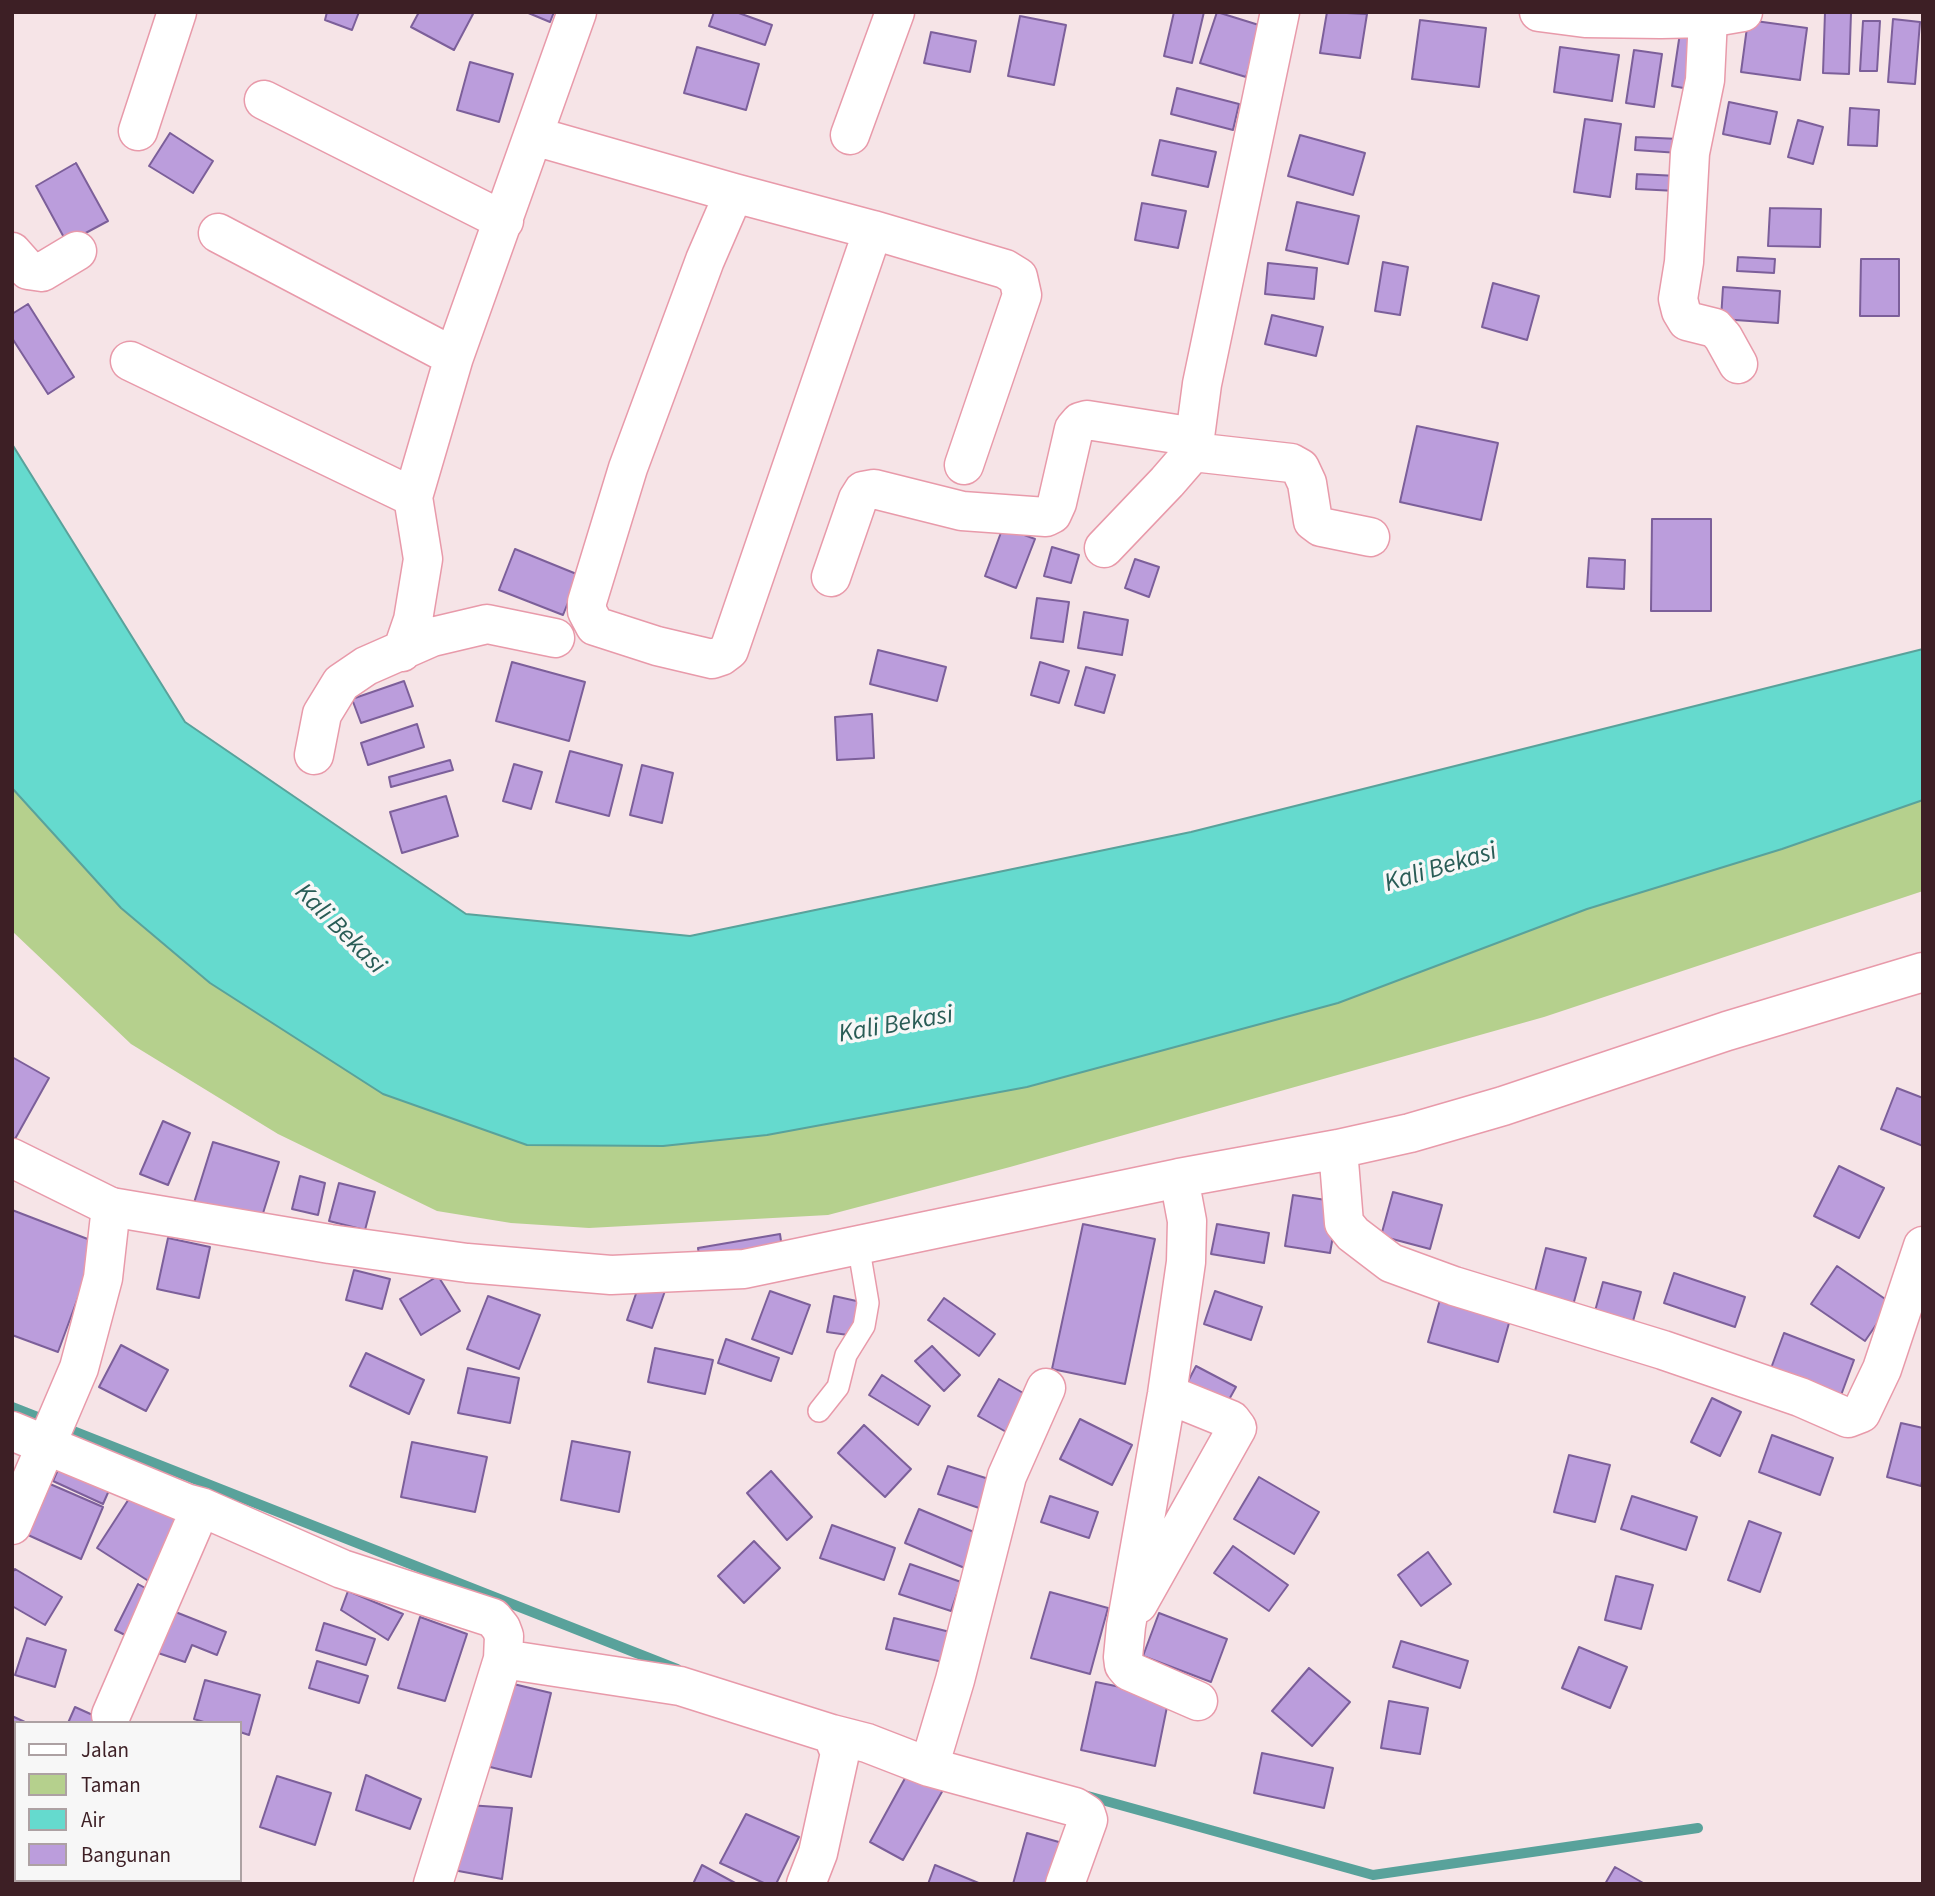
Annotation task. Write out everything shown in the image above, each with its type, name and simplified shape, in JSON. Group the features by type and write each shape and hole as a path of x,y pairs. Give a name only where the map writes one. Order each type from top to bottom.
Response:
{"street":[{"path":"138,131 177,12"},
{"path":"402,652 413,620 423,559 413,497 454,357 577,12"},
{"path":"850,135 895,12"},
{"path":"1104,548 1194,444 1202,384 1280,12"},
{"path":"1539,12 1585,18 1725,15 1705,80 1690,153 1684,262 1678,299 1687,321 1715,328 1738,364"},
{"path":"264,100 504,221"},
{"path":"534,136 734,194 873,230 1005,269 1018,277 1022,295 964,465"},
{"path":"734,194 705,260 628,468 587,602 587,611 595,626 657,646 712,659 729,650 873,230"},
{"path":"218,233 454,357"},
{"path":"12,252 28,270 42,272 77,250"},
{"path":"130,360 413,497"},
{"path":"831,577 863,491 874,489 962,511 1046,517 1052,514 1074,429 1080,422 1087,420 1291,463 1300,468 1307,483 1313,521 1321,527 1370,537"},
{"path":"314,755 321,714 341,683 366,666 432,637 487,624 555,638"},
{"path":"12,1158 111,1206 330,1244 467,1263 611,1275 744,1269 1179,1178 1410,1133 1503,1106 1727,1031 1923,972"},
{"path":"1338,1149 1344,1223 1353,1234 1391,1263 1454,1286 1663,1350 1800,1397 1848,1418 1861,1413 1882,1368 1923,1246"},
{"path":"1179,1178 1187,1221 1186,1262 1123,1657 1124,1665 1129,1671 1199,1701"},
{"path":"12,1525 79,1368 103,1278 111,1206"},
{"path":"929,1767 955,1680 1007,1476 1046,1388"},
{"path":"1126,1626 1237,1428 1231,1420 1167,1394"},
{"path":"12,1431 53,1433 186,1503 201,1507 342,1569 492,1618 504,1636 503,1659 433,1884"},
{"path":"111,1715 201,1507"},
{"path":"503,1659 680,1686 846,1743 1075,1807 1086,1814 1088,1820 1065,1884"},
{"path":"806,1884 818,1853 846,1743"}],"lane":[{"path":"818,1411 838,1387 846,1356 864,1326 867,1303 858,1244"}],"green space":[{"path":"12,788 121,908 210,983 527,1145 663,1146 767,1135 1587,909 1782,849 1923,800 1923,891 1544,1017 1010,1167 828,1215 589,1228 511,1223 437,1211 278,1134 131,1044 12,931"}],"water":[{"name":"Kali Bekasi","path":"12,444 185,722 466,914 690,936 1191,832 1923,649 1923,800 1782,849 1587,909 1338,1003 1027,1087 767,1135 663,1146 527,1145 383,1094 210,983 121,908 12,788"}],"building":[{"path":"327,12 359,12 352,30 325,20"},
{"path":"419,12 473,14 454,50 411,27"},
{"path":"526,12 554,12 550,22"},
{"path":"714,12 736,12 772,25 765,45 709,26"},
{"path":"1174,12 1204,12 1192,63 1164,56"},
{"path":"1217,12 1262,26 1246,77 1200,63"},
{"path":"1327,12 1367,14 1360,58 1320,53"},
{"path":"1825,12 1851,13 1849,74 1823,73"},
{"path":"1020,16 1066,25 1054,85 1008,76"},
{"path":"1893,19 1920,22 1915,84 1888,82"},
{"path":"1420,20 1486,28 1479,87 1412,79"},
{"path":"1748,20 1807,28 1800,80 1741,72"},
{"path":"1863,21 1880,21 1877,71 1860,71"},
{"path":"931,32 976,41 970,72 924,63"},
{"path":"1680,33 1704,37 1695,90 1672,86"},
{"path":"697,47 759,64 746,110 684,93"},
{"path":"1560,47 1619,55 1612,101 1554,92"},
{"path":"1634,50 1662,54 1654,107 1626,103"},
{"path":"470,62 513,74 499,122 457,110"},
{"path":"1177,88 1239,104 1233,130 1171,114"},
{"path":"1729,102 1777,112 1770,144 1723,134"},
{"path":"1850,108 1879,110 1877,146 1848,145"},
{"path":"1585,119 1621,124 1610,197 1574,192"},
{"path":"1798,120 1823,127 1813,164 1788,157"},
{"path":"170,133 213,161 193,193 149,166"},
{"path":"1300,135 1365,153 1353,195 1288,176"},
{"path":"1636,137 1679,139 1679,153 1635,150"},
{"path":"1160,140 1216,152 1208,187 1152,175"},
{"path":"76,163 108,221 67,243 36,186"},
{"path":"1637,174 1678,176 1677,191 1636,189"},
{"path":"1297,202 1359,216 1348,264 1286,250"},
{"path":"1142,203 1186,211 1178,248 1135,240"},
{"path":"1770,208 1821,209 1820,247 1768,246"},
{"path":"1738,257 1775,259 1774,273 1737,271"},
{"path":"1861,259 1899,259 1899,316 1860,316"},
{"path":"1383,262 1408,267 1400,315 1375,311"},
{"path":"1268,263 1317,268 1314,299 1265,294"},
{"path":"1493,283 1539,296 1527,340 1482,327"},
{"path":"1723,287 1780,291 1778,323 1721,319"},
{"path":"28,304 74,377 48,394 12,338 12,314"},
{"path":"1272,315 1323,327 1316,356 1265,344"},
{"path":"1417,426 1498,443 1481,520 1400,502"},
{"path":"1652,519 1711,519 1711,611 1651,611"},
{"path":"1003,527 1035,539 1016,588 985,576"},
{"path":"1052,547 1079,555 1071,583 1044,576"},
{"path":"515,549 579,575 563,615 499,590"},
{"path":"1589,558 1625,560 1624,589 1587,587"},
{"path":"1135,559 1159,567 1149,597 1125,588"},
{"path":"1037,598 1069,602 1063,642 1031,638"},
{"path":"1084,612 1128,620 1122,655 1078,648"},
{"path":"878,650 946,667 937,701 870,684"},
{"path":"512,662 585,682 569,741 496,721"},
{"path":"1040,662 1069,671 1059,703 1031,695"},
{"path":"1086,667 1115,675 1104,713 1075,705"},
{"path":"404,681 413,706 361,723 352,699"},
{"path":"872,714 874,758 837,760 835,717"},
{"path":"417,724 424,747 368,765 361,743"},
{"path":"570,751 622,765 609,816 556,802"},
{"path":"450,760 453,770 391,787 389,777"},
{"path":"514,764 542,772 531,809 503,801"},
{"path":"642,765 673,773 662,823 630,815"},
{"path":"446,796 458,836 402,853 390,812"},
{"path":"12,1057 49,1078 15,1139 12,1137"},
{"path":"1897,1088 1923,1098 1923,1146 1881,1129"},
{"path":"163,1121 190,1133 168,1185 140,1174"},
{"path":"213,1142 279,1162 259,1226 193,1206"},
{"path":"1839,1166 1884,1188 1859,1238 1814,1216"},
{"path":"300,1176 325,1183 318,1215 292,1209"},
{"path":"339,1183 375,1192 365,1230 329,1221"},
{"path":"1393,1192 1442,1205 1430,1249 1381,1236"},
{"path":"1293,1195 1339,1202 1330,1253 1285,1246"},
{"path":"12,1210 98,1243 58,1352 12,1335"},
{"path":"1083,1224 1155,1239 1125,1384 1052,1369"},
{"path":"1217,1224 1269,1233 1264,1263 1211,1254"},
{"path":"780,1234 783,1255 701,1269 698,1248"},
{"path":"168,1238 210,1247 199,1298 157,1289"},
{"path":"1546,1248 1586,1258 1572,1309 1533,1299"},
{"path":"1837,1266 1891,1303 1865,1341 1811,1304"},
{"path":"354,1270 390,1279 382,1309 346,1300"},
{"path":"1674,1273 1745,1297 1735,1327 1664,1303"},
{"path":"438,1276 460,1311 421,1335 400,1299"},
{"path":"641,1279 666,1288 652,1328 627,1320"},
{"path":"1603,1282 1641,1292 1630,1332 1592,1322"},
{"path":"770,1291 810,1305 792,1354 752,1339"},
{"path":"1215,1291 1262,1307 1251,1340 1204,1324"},
{"path":"488,1296 540,1315 519,1369 467,1349"},
{"path":"834,1296 861,1302 855,1336 827,1332"},
{"path":"1441,1296 1511,1316 1498,1362 1428,1342"},
{"path":"944,1298 995,1334 979,1356 928,1320"},
{"path":"1784,1333 1854,1360 1840,1398 1770,1371"},
{"path":"726,1339 779,1358 771,1381 718,1363"},
{"path":"121,1345 168,1370 146,1411 99,1387"},
{"path":"932,1346 960,1375 944,1391 915,1361"},
{"path":"655,1348 713,1360 705,1394 648,1382"},
{"path":"366,1353 424,1380 409,1414 350,1386"},
{"path":"1196,1366 1236,1387 1221,1414 1182,1393"},
{"path":"468,1368 519,1378 510,1423 458,1413"},
{"path":"882,1375 930,1406 918,1425 869,1395"},
{"path":"999,1379 1030,1397 1008,1433 978,1416"},
{"path":"1712,1398 1741,1412 1720,1456 1691,1442"},
{"path":"1080,1419 1132,1445 1112,1485 1060,1459"},
{"path":"1901,1423 1923,1428 1921,1486 1887,1477"},
{"path":"864,1425 911,1469 885,1497 838,1453"},
{"path":"1772,1435 1833,1458 1820,1495 1759,1472"},
{"path":"572,1441 630,1452 619,1512 561,1500"},
{"path":"412,1442 487,1457 475,1512 401,1497"},
{"path":"1569,1455 1610,1465 1595,1522 1554,1512"},
{"path":"64,1456 114,1479 103,1504 53,1481"},
{"path":"948,1466 995,1481 985,1510 938,1494"},
{"path":"771,1471 812,1517 787,1540 747,1493"},
{"path":"1259,1477 1319,1512 1294,1554 1234,1519"},
{"path":"50,1484 103,1507 81,1559 28,1535"},
{"path":"136,1488 189,1522 150,1582 97,1548"},
{"path":"1050,1496 1098,1512 1089,1538 1041,1522"},
{"path":"1632,1496 1697,1517 1686,1550 1621,1529"},
{"path":"919,1509 981,1535 967,1569 905,1543"},
{"path":"1749,1521 1781,1533 1760,1592 1728,1580"},
{"path":"832,1525 895,1548 884,1580 820,1558"},
{"path":"754,1541 780,1568 744,1603 718,1576"},
{"path":"1233,1546 1288,1585 1269,1611 1214,1573"},
{"path":"1428,1552 1451,1584 1421,1606 1398,1575"},
{"path":"910,1564 961,1582 951,1611 899,1594"},
{"path":"15,1569 62,1597 45,1625 12,1606 12,1573"},
{"path":"1616,1576 1653,1585 1641,1629 1605,1620"},
{"path":"138,1584 154,1593 131,1638 115,1630"},
{"path":"348,1591 403,1614 388,1640 341,1610"},
{"path":"1050,1592 1108,1608 1090,1674 1031,1658"},
{"path":"173,1611 226,1632 217,1655 192,1645 185,1662 158,1653"},
{"path":"1159,1613 1227,1639 1211,1682 1143,1656"},
{"path":"420,1617 467,1634 445,1701 398,1688"},
{"path":"894,1618 954,1633 947,1663 886,1649"},
{"path":"324,1623 375,1639 366,1665 316,1650"},
{"path":"27,1638 66,1650 55,1687 15,1675"},
{"path":"1401,1641 1468,1661 1460,1688 1393,1667"},
{"path":"1579,1647 1627,1667 1610,1708 1562,1688"},
{"path":"317,1661 368,1676 359,1703 309,1688"},
{"path":"1309,1668 1350,1702 1312,1746 1272,1711"},
{"path":"205,1680 260,1695 249,1735 242,1733 242,1721 194,1719"},
{"path":"501,1681 551,1693 531,1777 482,1765"},
{"path":"1096,1682 1169,1697 1155,1766 1081,1750"},
{"path":"1389,1701 1428,1708 1420,1754 1381,1748"},
{"path":"75,1707 106,1721 69,1721"},
{"path":"12,1716 23,1721 14,1721 14,1753"},
{"path":"1262,1753 1333,1768 1324,1808 1254,1793"},
{"path":"909,1771 943,1790 903,1860 870,1842"},
{"path":"366,1775 421,1799 410,1829 356,1810"},
{"path":"277,1776 331,1793 315,1845 260,1827"},
{"path":"468,1805 512,1808 502,1879 453,1870"},
{"path":"746,1814 799,1837 776,1884 766,1884 720,1863"},
{"path":"1027,1833 1073,1846 1063,1884 1013,1884"},
{"path":"702,1865 737,1884 693,1884"},
{"path":"935,1865 981,1884 928,1884"},
{"path":"1615,1867 1645,1884 1605,1884"},
{"path":"150,1882 200,1882 198,1884 148,1884"}],"waterway":[{"path":"12,1407 677,1669"},
{"path":"1084,1795 1373,1875 1698,1828"}]}
